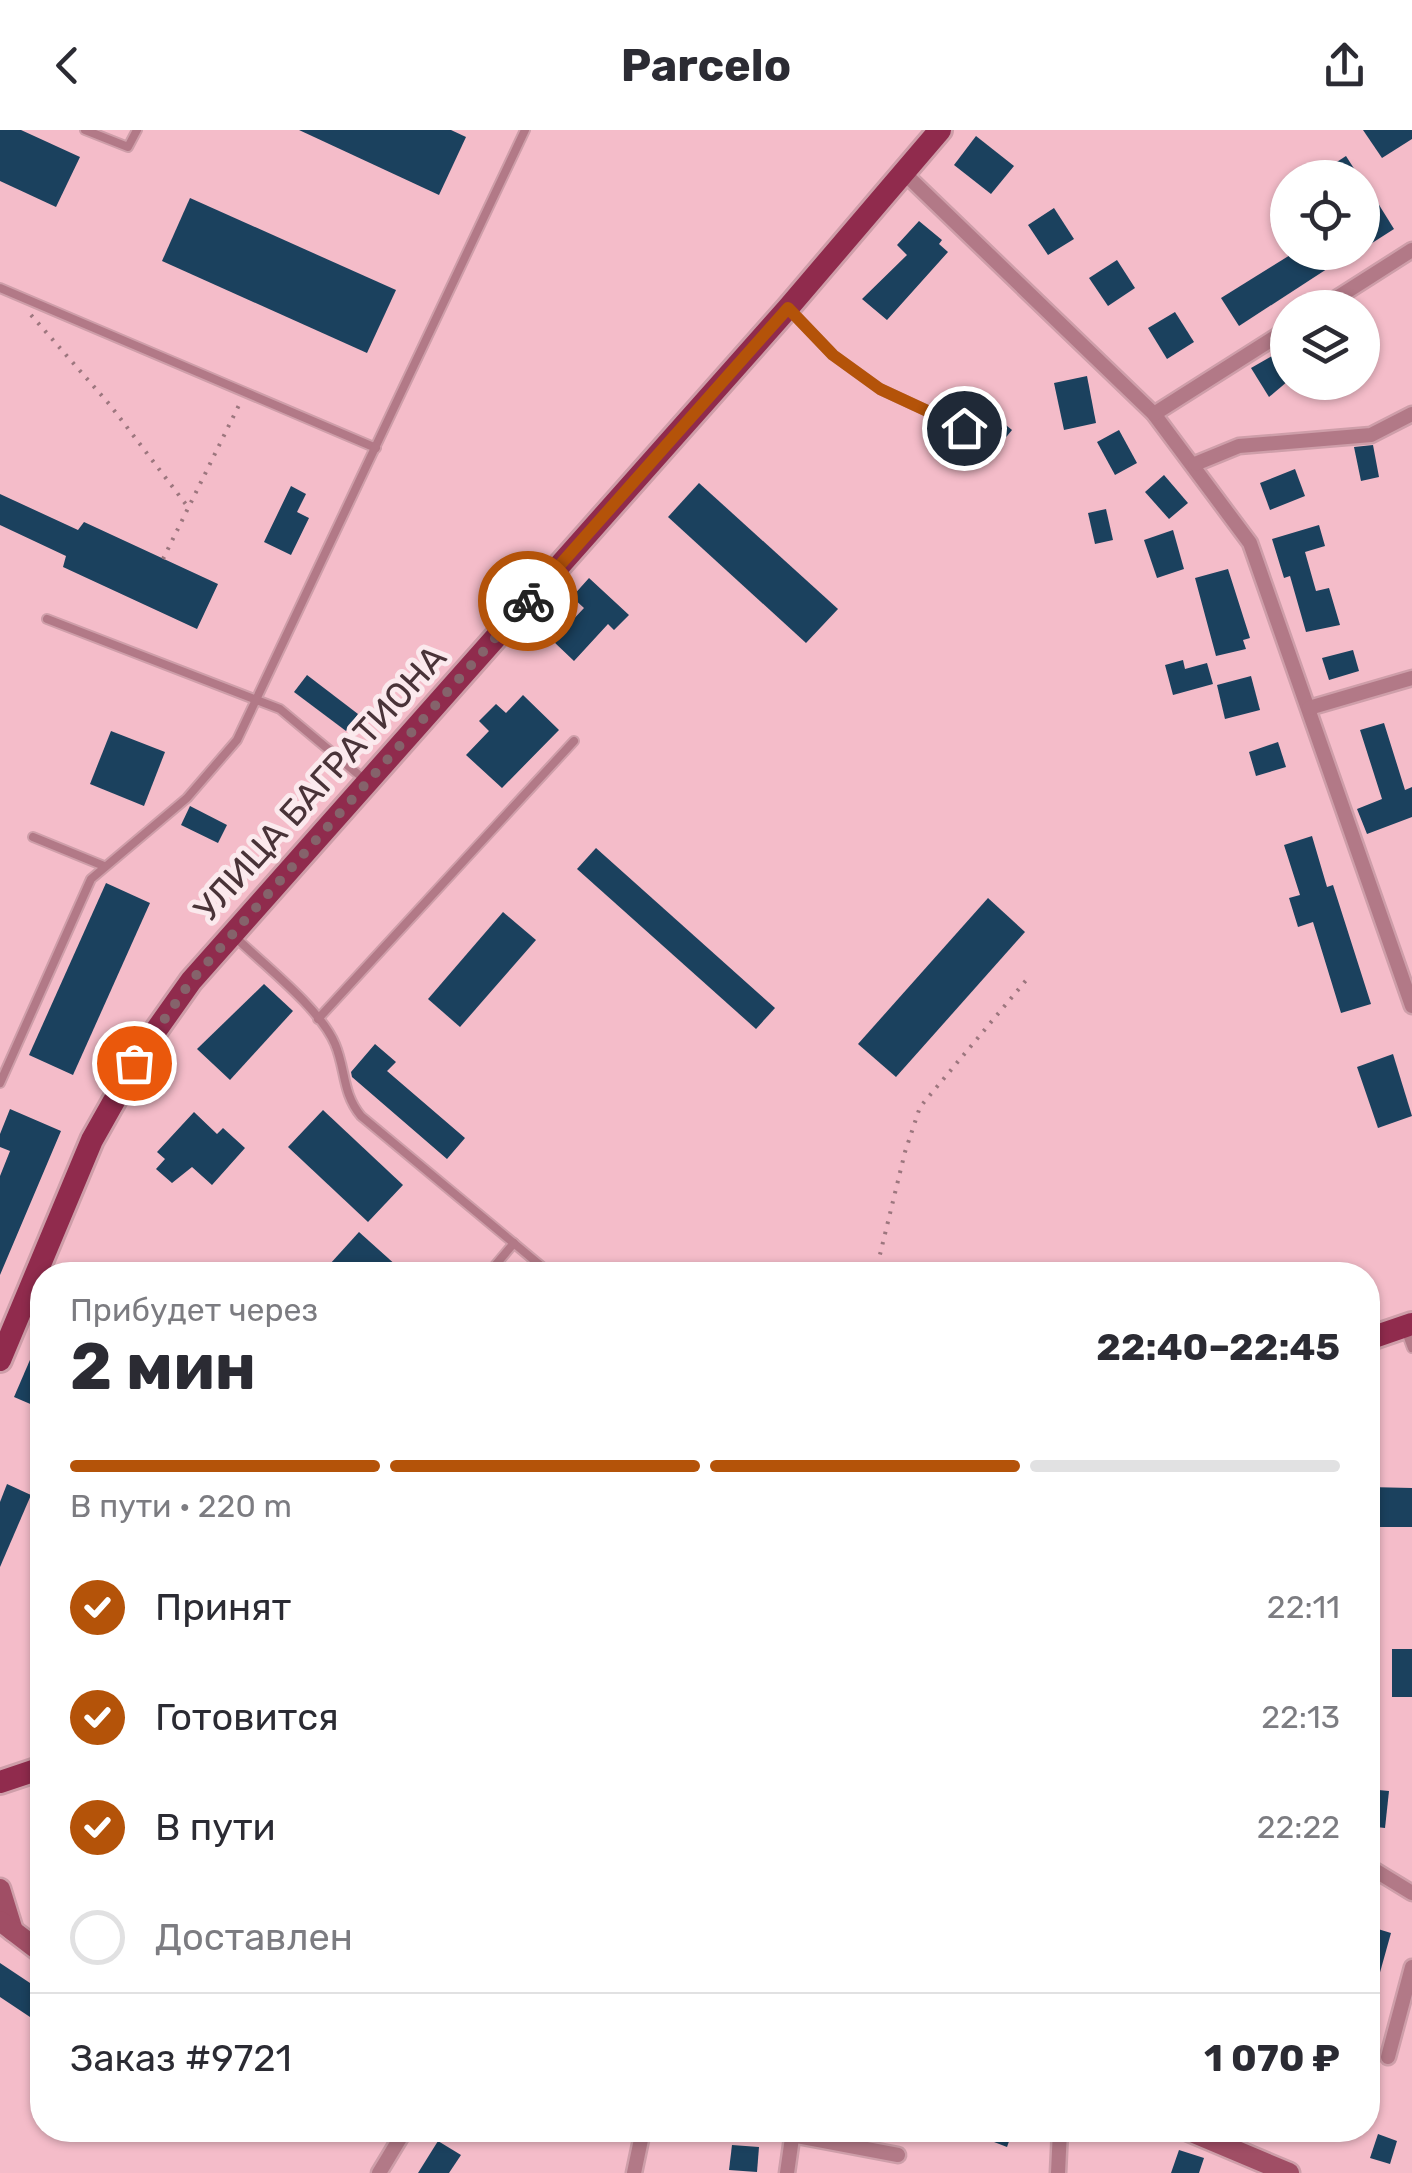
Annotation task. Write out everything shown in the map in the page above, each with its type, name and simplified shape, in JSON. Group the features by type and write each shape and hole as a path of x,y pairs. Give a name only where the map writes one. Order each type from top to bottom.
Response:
{"main road":[{"name":"УЛИЦА БАГРАТИОНА","path":"41,1262 92,1140 123,1080 191,981 788,308 940,130"},
{"name":"УЛИЦА БАГРАТИОНА","path":"0,1360 30,1288"},
{"path":"1380,1337 1409,1333"},
{"path":"0,1782 30,1772"},
{"path":"0,1888 6,1926 30,1944"},
{"path":"1215,2142 1289,2173"}],"street":[{"path":"902,171 1154,414 1195,464 1250,543 1412,1006"},
{"path":"1349,290 1412,250"},
{"path":"1154,414 1270,340"},
{"path":"1195,464 1239,446 1371,436 1412,414"},
{"path":"1310,708 1412,678"},
{"path":"1380,1873 1412,1893"},
{"path":"1388,2057 1412,1967"},
{"path":"379,2173 398,2142"},
{"path":"634,2173 640,2142"},
{"path":"787,2173 792,2142"},
{"path":"836,2142 898,2155"},
{"path":"1058,2173 1059,2142"}],"lane":[{"path":"85,130 128,147 136,130"},
{"path":"0,1083 81,894 104,866 215,770 256,702 525,130"},
{"path":"0,288 376,448"},
{"path":"788,308 833,355 880,389 964,428"},
{"path":"47,619 280,709 367,782"},
{"path":"318,1019 574,740"},
{"path":"33,837 104,866"},
{"path":"232,934 318,1019 335,1043 343,1087 361,1116 537,1262"},
{"path":"498,1262 514,1243"}],"path":[{"path":"22,298 32,317 110,406 188,507"},
{"path":"162,559 245,393"},
{"path":"879,1262 904,1152 920,1107 1028,978"}],"building":[{"path":"0,130 21,130 80,157 56,207 0,181"},
{"path":"299,130 451,130 466,137 439,195"},
{"path":"1363,130 1412,130 1412,139 1382,158"},
{"path":"976,136 1014,166 991,194 954,165"},
{"path":"190,198 396,290 367,353 162,261"},
{"path":"1380,206 1394,229 1380,238"},
{"path":"1054,208 1074,239 1048,255 1028,225"},
{"path":"919,221 942,240 939,244 948,252 887,320 862,299 907,255 897,245"},
{"path":"1117,260 1135,288 1108,306 1089,278"},
{"path":"1270,268 1325,270 1294,290 1270,290 1270,306 1239,326 1221,298"},
{"path":"1175,312 1194,342 1167,359 1148,328"},
{"path":"1270,357 1269,397 1251,368"},
{"path":"1087,376 1096,423 1064,430 1054,383"},
{"path":"996,417 1012,430 993,453 977,440"},
{"path":"1119,430 1137,463 1115,475 1097,442"},
{"path":"1373,445 1379,477 1361,481 1354,447"},
{"path":"1295,469 1305,496 1270,510 1260,483"},
{"path":"1164,475 1188,503 1169,519 1145,492"},
{"path":"699,483 838,609 806,643 668,517"},
{"path":"291,486 306,494 297,512 309,518 291,555 264,542"},
{"path":"0,494 78,530 84,522 218,584 197,629 63,567 66,556 0,525"},
{"path":"1106,509 1113,540 1095,544 1088,513"},
{"path":"1319,525 1325,546 1305,552 1316,591 1329,588 1340,625 1306,632 1290,576 1284,578 1272,539"},
{"path":"1173,530 1184,569 1157,578 1144,540"},
{"path":"1228,569 1250,638 1243,640 1246,649 1216,656 1195,578"},
{"path":"589,578 629,615 614,630 608,624 574,661 553,641 584,608 572,597"},
{"path":"1353,650 1359,671 1329,680 1322,658"},
{"path":"1183,660 1185,669 1207,663 1213,684 1173,695 1165,665"},
{"path":"307,675 358,714 346,731 294,692"},
{"path":"1251,676 1260,710 1225,719 1217,685"},
{"path":"523,695 559,730 502,788 466,755 489,731 479,721 496,704 506,713"},
{"path":"1384,723 1405,790 1412,787 1412,817 1367,834 1357,809 1382,799 1360,730"},
{"path":"111,731 165,752 144,806 90,784"},
{"path":"1278,742 1286,767 1256,776 1249,752"},
{"path":"190,806 227,825 218,843 181,825"},
{"path":"1312,836 1327,887 1333,885 1371,1004 1341,1013 1313,922 1298,927 1289,898 1300,895 1284,845"},
{"path":"596,848 775,1008 756,1029 577,869"},
{"path":"106,883 150,903 73,1075 29,1055"},
{"path":"988,898 1025,932 896,1077 858,1044"},
{"path":"503,912 536,940 460,1027 428,999"},
{"path":"264,984 293,1011 230,1080 197,1049"},
{"path":"375,1044 396,1062 387,1071 465,1138 447,1159 352,1077 351,1072"},
{"path":"1393,1054 1412,1116 1378,1128 1357,1067"},
{"path":"10,1109 61,1131 0,1275 0,1176 10,1151 0,1147 0,1134"},
{"path":"323,1110 403,1185 368,1222 288,1147"},
{"path":"194,1112 217,1134 223,1128 245,1148 212,1185 192,1167 172,1183 156,1169 165,1159 157,1152"},
{"path":"359,1232 392,1262 332,1262"},
{"path":"30,1360 30,1404 14,1397"},
{"path":"7,1484 30,1495 0,1567 0,1502"},
{"path":"1380,1487 1412,1488 1412,1527 1380,1527"},
{"path":"1392,1649 1412,1649 1412,1697 1392,1697"},
{"path":"1380,1790 1389,1791 1385,1828 1380,1827"},
{"path":"1380,1930 1391,1933 1380,1972"},
{"path":"0,1963 30,1983 30,2017 0,1997"},
{"path":"1380,2135 1397,2141 1390,2164 1370,2158"},
{"path":"437,2142 461,2155 449,2173 418,2173"},
{"path":"732,2145 759,2147 757,2172 729,2170"},
{"path":"1179,2150 1204,2158 1199,2173 1171,2173"}],"way so far":[{"path":"134,1063 191,981 528,601"}],"route":[{"path":"528,601 788,308 833,355 880,389 964,428"}]}
